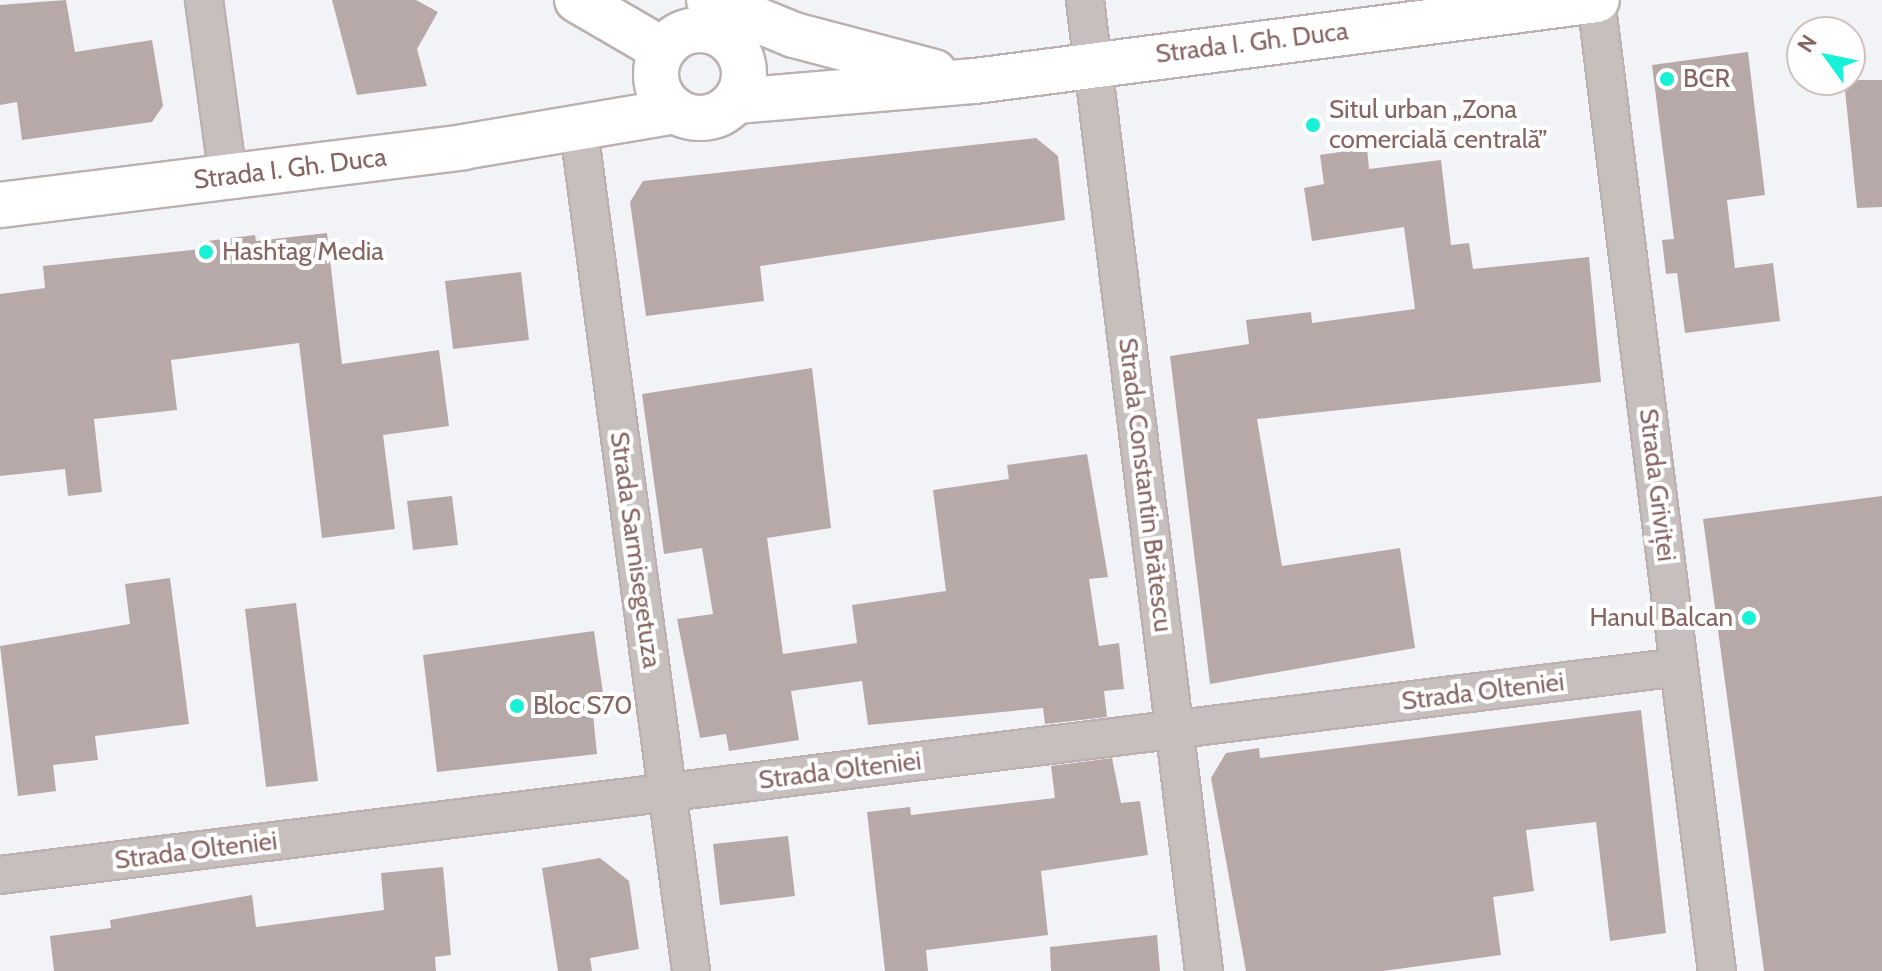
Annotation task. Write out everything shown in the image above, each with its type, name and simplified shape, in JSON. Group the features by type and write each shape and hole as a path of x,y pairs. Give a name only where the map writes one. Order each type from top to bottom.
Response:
{"main road":[{"path":"577,0 660,60"},
{"path":"676,0 718,26 744,74 736,101 713,116 676,111 660,94 660,60 683,33 718,26 794,35 975,81"},
{"name":"Strada I. Gh. Duca","path":"736,101 975,81 1597,0"},
{"name":"Strada I. Gh. Duca","path":"718,26 907,87"},
{"name":"Strada I. Gh. Duca","path":"579,130 660,60"},
{"name":"Strada I. Gh. Duca","path":"0,205 579,130 676,111"}],"street":[{"path":"204,0 228,177"},
{"name":"Strada Constantin Brătescu","path":"1085,0 1204,971"},
{"name":"Strada Griviței","path":"1597,0 1717,971"},
{"name":"Strada Sarmisegetuza","path":"579,130 691,971"},
{"name":"Strada Olteniei","path":"0,875 1679,667"}],"building":[{"path":"66,0 75,52 152,40 163,106 152,122 22,140 17,102 0,105 0,5"},
{"path":"332,0 416,0 438,12 417,49 427,86 357,95"},
{"path":"1748,52 1765,195 1727,200 1735,268 1773,263 1780,321 1685,333 1677,273 1666,274 1662,240 1674,239 1652,65"},
{"path":"1866,80 1882,80 1882,207 1857,208 1846,96 1866,96"},
{"path":"1036,138 1058,156 1065,220 760,266 764,301 646,316 630,202 643,181"},
{"path":"1367,148 1369,169 1441,160 1451,245 1469,243 1473,269 1589,257 1601,382 1257,419 1282,566 1400,548 1415,648 1210,684 1170,356 1249,344 1246,320 1311,312 1312,323 1415,309 1404,227 1312,241 1304,188 1324,184 1320,155"},
{"path":"327,233 342,364 439,350 449,426 383,435 395,529 322,538 299,343 171,360 177,410 94,419 102,492 68,496 65,469 0,476 0,294 45,288 43,266 201,249 200,242 255,235 256,241"},
{"path":"521,272 529,340 453,349 445,281"},
{"path":"812,368 831,528 767,538 783,654 857,643 852,605 946,591 933,490 1009,479 1007,465 1087,454 1108,577 1089,579 1099,646 1119,643 1124,689 1104,691 1107,717 1045,724 1043,708 868,725 862,681 791,691 799,740 729,751 726,734 700,738 677,619 713,614 702,548 664,554 642,394"},
{"path":"452,496 458,545 413,550 407,501"},
{"path":"1882,496 1882,971 1764,971 1703,519"},
{"path":"170,578 189,724 95,736 98,760 53,765 56,791 18,796 0,646 130,624 125,584"},
{"path":"296,603 318,781 266,787 245,609"},
{"name":"Bloc S70","path":"594,631 606,714 593,715 597,754 437,772 423,655"},
{"path":"1641,710 1666,933 1610,941 1596,822 1526,830 1534,891 1493,897 1501,955 1383,971 1246,971 1211,778 1226,753 1259,748 1260,758"},
{"path":"1112,758 1121,803 1140,801 1148,855 1041,871 1048,935 926,950 928,971 885,971 867,812 910,807 911,815 1055,798 1051,766"},
{"path":"788,836 795,896 720,905 713,844"},
{"path":"600,858 629,881 639,949 590,958 592,971 558,971 542,868"},
{"path":"443,867 451,955 435,957 436,971 54,971 50,936 111,928 110,920 252,895 256,927 384,910 381,873"},
{"path":"1157,935 1160,971 1051,971 1050,947"}],"place":[{"name":"BCR","path":"1667,79"},
{"name":"Situl urban „Zona comercială centrală”","path":"1313,125"},
{"name":"Hashtag Media","path":"206,252"},
{"name":"Hanul Balcan","path":"1749,618"},
{"name":"Bloc S70","path":"517,706"}]}
